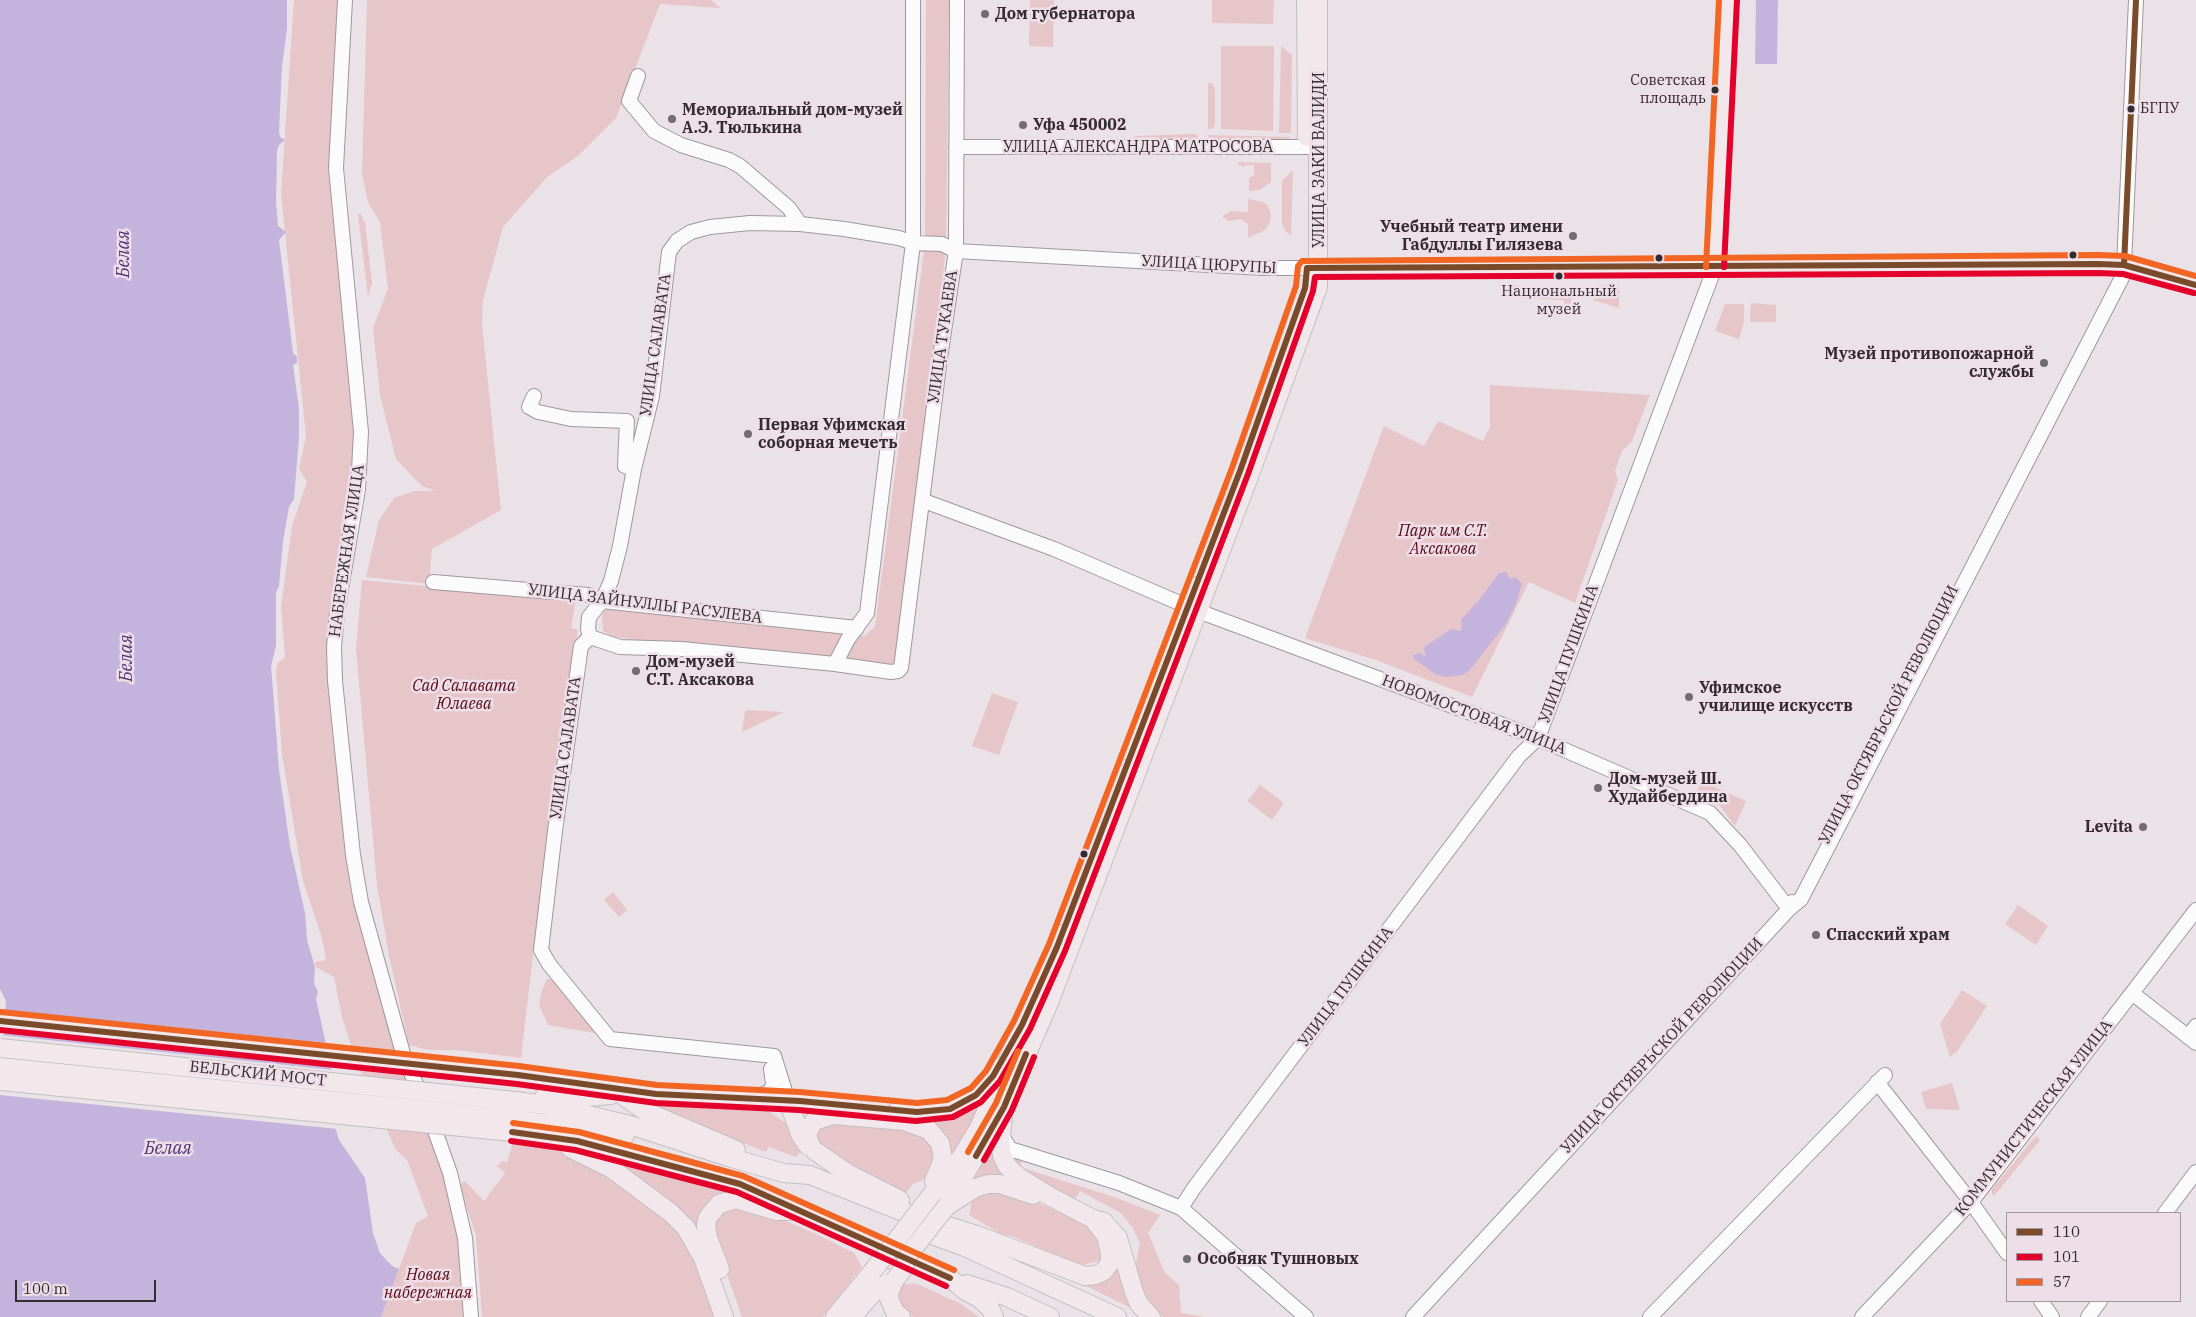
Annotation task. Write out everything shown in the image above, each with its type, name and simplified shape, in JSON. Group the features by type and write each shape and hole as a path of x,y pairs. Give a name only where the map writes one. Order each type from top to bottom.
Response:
{"main road":[{"name":"УЛИЦА ЗАКИ ВАЛИДИ","path":"1306,0 1313,147"},
{"name":"УЛИЦА ЗАКИ ВАЛИДИ","path":"944,1193 1004,1107 1050,1000 1193,608 1313,267 1313,147 1318,0"},
{"name":"УЛИЦА ПУШКИНА","path":"1715,267 1728,0"},
{"name":"УЛИЦА ЦЮРУПЫ","path":"1313,267 2126,265 2196,285"},
{"name":"УЛИЦА ЗАКИ ВАЛИДИ","path":"944,1193 962,1156 979,1128 1008,1064 1022,1025 1057,947 1193,608"},
{"name":"БЕЛЬСКИЙ МОСТ","path":"0,1021 518,1075 616,1091"},
{"path":"516,1097 576,1098 616,1091 788,1101 917,1112 950,1109 969,1100 985,1086 993,1076 1022,1025"},
{"name":"БЕЛЬСКИЙ МОСТ","path":"0,1048 472,1096 516,1097"},
{"name":"БЕЛЬСКИЙ МОСТ","path":"0,1067 513,1126"},
{"name":"БЕЛЬСКИЙ МОСТ","path":"0,1080 513,1126"},
{"path":"616,1091 645,1110 784,1173 945,1242 965,1248 1117,1317"},
{"path":"516,1097 630,1125 784,1173 810,1175 898,1210 961,1230 1074,1274 1096,1275 1104,1271 1110,1263 1106,1236 1093,1218"},
{"path":"764,1101 780,1110 798,1128"},
{"path":"788,1101 804,1142 815,1151 847,1172 1071,1284 1095,1307"},
{"path":"1004,1107 1001,1133 1002,1155 1007,1166 1020,1178 1051,1197 1104,1222 1118,1238 1139,1304 1151,1317"},
{"path":"815,1151 810,1145 807,1133 814,1121 822,1117 851,1117 916,1124 929,1130 940,1143 944,1159 944,1193 909,1254 835,1317"},
{"path":"513,1126 598,1160 672,1213 686,1228 703,1258 724,1317"},
{"path":"513,1126 629,1135 728,1157"},
{"path":"536,1136 577,1141 689,1168 754,1188 802,1212 950,1278 1007,1297 1050,1317"},
{"path":"852,1317 884,1277 944,1193 988,1184 1000,1184 1031,1194 1051,1197"},
{"path":"736,1317 708,1238 708,1217 719,1204 736,1199 777,1211 802,1212"},
{"path":"884,1277 888,1296 895,1312 901,1317"},
{"path":"950,1278 964,1290 980,1299 990,1308 994,1317"}],"street":[{"name":"НАБЕРЕЖНАЯ УЛИЦА","path":"345,0 336,168 361,432 358,489 337,613 334,647 334,682 353,855 361,902 404,1057 428,1111 450,1173 464,1238 471,1317"},
{"name":"НАБЕРЕЖНАЯ УЛИЦА","path":"353,0 346,168 370,451 368,488 346,613 343,647 343,682 374,949"},
{"path":"590,637 620,647 681,649 835,664 848,639 867,613 913,243 912,0"},
{"name":"УЛИЦА ТУКАЕВА","path":"835,664 898,671 903,660 948,299 956,251 957,0"},
{"name":"УЛИЦА ОКТЯБРЬСКОЙ РЕВОЛЮЦИИ","path":"1414,1317 1789,909 2126,265 2136,0"},
{"path":"638,76 629,101 654,131 681,145 729,160 740,166 789,208 800,224"},
{"name":"УЛИЦА АЛЕКСАНДРА МАТРОСОВА","path":"956,146 1313,147"},
{"name":"УЛИЦА ЦЮРУПЫ","path":"677,241 691,232 710,227 750,223 800,224 899,238 913,243 942,244 956,251 1264,268 1313,267"},
{"name":"УЛИЦА САЛАВАТА","path":"677,241 669,252 666,264 652,396 634,469 611,581 602,601 589,616 588,629 590,637 581,646 555,831 541,950 549,964 610,1039 768,1056"},
{"name":"УЛИЦА ПУШКИНА","path":"1181,1208 1194,1188 1519,756 1538,738 1715,267"},
{"path":"534,396 530,407 538,412 572,419 627,421 625,466 634,469"},
{"name":"НОВОМОСТОВАЯ УЛИЦА","path":"924,501 1054,549 1193,608 1538,738 1710,813 1740,845 1789,909"},
{"name":"УЛИЦА ЗАЙНУЛЛЫ РАСУЛЕВА","path":"433,582 588,595 602,601 857,628"},
{"name":"КОММУНИСТИЧЕСКАЯ УЛИЦА","path":"1862,1317 1971,1202 2196,910"},
{"path":"2132,993 2193,1035"},
{"path":"729,1099 765,1094 771,1090 773,1073 768,1063 768,1056"},
{"path":"768,1056 788,1101"},
{"path":"1650,1317 1881,1078 2006,1252"},
{"path":"1001,1133 1010,1149 1119,1183 1181,1208 1306,1317"},
{"path":"2166,1212 2196,1172"},
{"path":"2042,1302 2052,1317"},
{"path":"2088,1317 2099,1302"}],"green space":[{"name":"Новая набережная","path":"294,0 340,0 335,75 356,450 348,529 339,551 331,597 348,856 423,1113 445,1177 459,1245 463,1317 381,1317 416,1223 428,1216 407,1160 396,1150 358,1066 342,1017 334,977 316,967 315,962 326,960 322,938 303,881 282,754 276,671 278,663 285,657 281,607 292,526 307,482 299,469 306,436 281,194"},
{"path":"367,0 711,0 720,8 660,4 616,118 578,156 547,177 503,227 483,300 482,324 501,510 432,549 429,584 366,577 379,520 394,498 414,491 435,491 422,486 396,459 380,395 373,328 388,289 380,222 368,202 362,174"},
{"path":"926,0 949,0 946,248 897,670 614,637 603,631 602,616 605,610 623,606 865,636 875,626 925,243"},
{"path":"1030,0 1054,0 1053,47 1029,46"},
{"path":"1212,0 1274,0 1273,24 1212,23"},
{"path":"1221,46 1274,46 1273,131 1221,129"},
{"path":"1281,46 1292,55 1291,133 1279,133"},
{"path":"1208,83 1212,83 1215,89 1215,126 1211,129 1208,129"},
{"path":"1198,135 1197,140 1134,142 1132,140 1135,136"},
{"path":"1206,135 1290,137 1289,141 1213,140"},
{"path":"1238,162 1271,163 1271,182 1260,190 1249,191 1249,178 1254,175 1254,165 1243,167"},
{"path":"1293,170 1291,236 1285,231 1282,224 1282,181"},
{"path":"1248,199 1263,202 1268,206 1271,215 1265,230 1248,238 1248,224 1241,219 1228,221 1222,216 1232,211 1248,212"},
{"path":"360,213 365,223 372,283 368,297 358,214"},
{"path":"1514,285 1541,287 1572,297 1568,314 1564,314 1564,300 1512,298 1511,288"},
{"path":"1598,285 1619,286 1619,308 1593,300"},
{"path":"1751,303 1776,305 1776,322 1750,322"},
{"path":"1725,304 1744,304 1744,322 1739,339 1715,331"},
{"name":"Парк им С.Т. Аксакова","path":"1490,385 1650,395 1632,441 1622,451 1615,471 1618,480 1575,603 1529,582 1472,697 1376,660 1305,638 1384,426 1424,446 1438,421 1483,441 1490,427"},
{"name":"Сад Салавата Юлаева","path":"362,580 576,600 571,628 578,630 542,878 521,1058 457,1050 428,1050 409,1045 389,956 377,885 356,649"},
{"path":"992,693 1018,702 999,755 972,746"},
{"path":"745,711 784,712 742,732"},
{"path":"1701,781 1746,801 1735,826 1720,806 1697,792"},
{"path":"1260,785 1284,803 1272,820 1247,801"},
{"path":"613,892 627,910 619,917 604,900"},
{"path":"2018,905 2048,926 2036,945 2005,924"},
{"path":"547,979 554,979 600,1034 548,1025 539,1005 542,990"},
{"path":"1962,990 1987,1006 1958,1050 1950,1057 1940,1024"},
{"path":"1952,1083 1960,1110 1926,1109 1921,1092"},
{"path":"980,1099 981,1107 951,1160 919,1118"},
{"path":"652,1102 763,1109 787,1124 800,1153 796,1157 769,1147 766,1152 650,1106"},
{"path":"825,1123 903,1127 925,1134 937,1152 927,1178 913,1184 905,1194 867,1175 818,1147 814,1131"},
{"path":"2036,1136 2040,1140 1994,1196 1992,1189"},
{"path":"996,1138 1018,1182 971,1181"},
{"path":"513,1142 575,1154 596,1163 682,1231 719,1317 482,1317 476,1235 459,1185 465,1181 484,1201 505,1173 497,1166 502,1161 507,1162"},
{"path":"1005,1154 1022,1157 1020,1167 1114,1197 1160,1215 1148,1233 1165,1273 1179,1285 1181,1313 1205,1317 1163,1317 1154,1308 1145,1295 1138,1274 1136,1263 1140,1244 1133,1228 1121,1213 1080,1191 1075,1199 1037,1183"},
{"path":"616,1162 686,1178 736,1193 725,1194 703,1241"},
{"path":"991,1189 1028,1198 1089,1226 1105,1246 1100,1266 1097,1261 1084,1265 1065,1259 1012,1236 1001,1234 969,1215 972,1201 969,1199"},
{"path":"728,1204 774,1216 816,1234 854,1253 862,1267 823,1317 742,1317 719,1252 712,1218"},
{"path":"1118,1253 1135,1310 1074,1280 1086,1282"},
{"path":"915,1283 961,1304 979,1317 914,1317 895,1301 901,1285"}],"water":[{"name":"Белая","path":"0,0 287,0 287,29 282,66 279,132 280,137 285,140 279,145 277,151 276,202 278,226 286,232 279,240 293,353 297,357 297,363 293,365 299,409 299,437 294,499 289,507 283,541 279,586 276,592 276,646 271,666 279,770 290,846 305,913 307,940 315,967 314,983 318,992 316,999 332,1072 333,1121 339,1140 365,1178 373,1233 380,1253 392,1266 399,1269 381,1317 0,1317 0,1091 6,1001 0,989"},
{"path":"1756,0 1778,0 1777,64 1755,64"},
{"path":"1506,572 1510,579 1516,577 1522,584 1516,604 1506,624 1469,671 1462,675 1446,677 1435,674 1414,659 1413,655 1421,653 1425,657 1426,654 1423,648 1451,629 1460,631 1462,628 1461,620 1480,599 1499,573"}],"pier":[{"path":"3,1010 328,1043 334,1067 1,1032"},
{"path":"1,1035 334,1070 335,1091 0,1057"},
{"path":"0,1060 335,1120 338,1129 0,1095"}],"transit line":[{"name":"57","path":"1706,267 1719,0"},
{"name":"101","path":"1724,267 1737,0"},
{"name":"110","path":"2124,265 2136,0"},
{"name":"57","path":"1,1012 519,1066 657,1085 800,1092 917,1103 947,1100 971,1088 986,1071 1014,1021 1049,944 1232,468 1296,286 1298,266 1302,261 2098,255 2125,256 2196,276"},
{"name":"110","path":"0,1021 518,1075 656,1094 800,1101 917,1112 950,1109 976,1095 993,1076 1022,1025 1057,947 1240,471 1305,288 1307,268 2098,264 2124,265 2196,285"},
{"name":"101","path":"0,1030 517,1084 656,1103 799,1110 916,1121 953,1117 981,1102 1000,1081 1030,1029 1065,951 1248,474 1313,291 1315,277 2098,273 2123,274 2194,293"},
{"name":"57","path":"968,1152 996,1103 1018,1051"},
{"name":"110","path":"976,1156 1004,1107 1026,1054"},
{"name":"101","path":"984,1160 1012,1110 1034,1057"},
{"name":"57","path":"513,1123 579,1132 743,1176 954,1270"},
{"name":"110","path":"512,1132 577,1141 740,1184 950,1278"},
{"name":"101","path":"511,1141 575,1150 737,1192 946,1286"}],"place":[{"name":"Дом губернатора","path":"985,14"},
{"name":"Советская площадь","path":"1715,90"},
{"name":"БГПУ","path":"2131,109"},
{"name":"Мемориальный дом-музей А.Э. Тюлькина","path":"672,119"},
{"name":"Уфа 450002","path":"1023,125"},
{"name":"Учебный театр имени Габдуллы Гилязева","path":"1573,236"},
{"name":"Национальный музей","path":"1559,276"},
{"name":"Музей противопожарной службы","path":"2044,363"},
{"name":"Первая Уфимская соборная мечеть","path":"748,434"},
{"name":"Дом-музей С.Т. Аксакова","path":"636,671"},
{"name":"Уфимское училище искусств","path":"1689,697"},
{"name":"Дом-музей Ш. Худайбердина","path":"1598,788"},
{"name":"Levita","path":"2143,827"},
{"name":"Спасский храм","path":"1816,935"},
{"name":"Особняк Тушновых","path":"1187,1259"}]}
